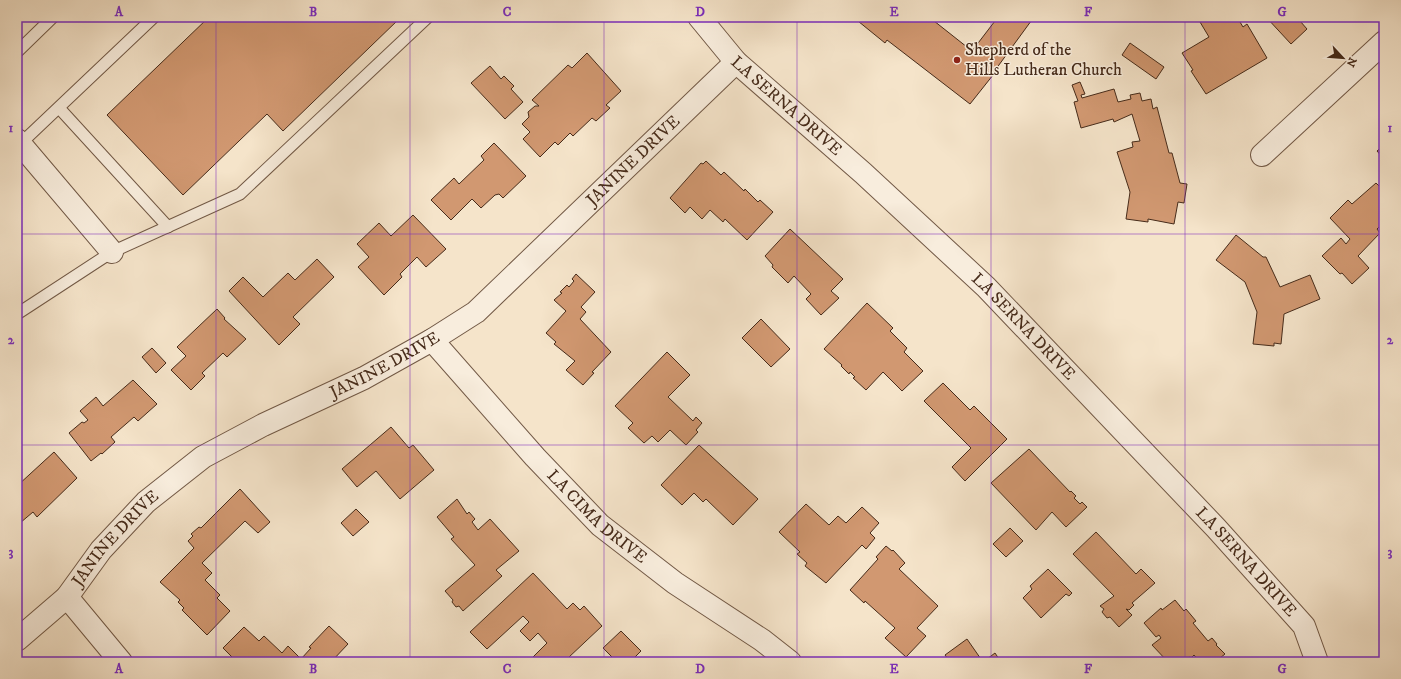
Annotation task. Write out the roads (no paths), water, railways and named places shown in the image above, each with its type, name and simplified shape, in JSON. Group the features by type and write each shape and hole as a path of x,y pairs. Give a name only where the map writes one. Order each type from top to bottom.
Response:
{"street":[{"name":"LA SERNA DRIVE","path":"699,17 736,62 863,173 986,287 1216,528 1304,626 1317,662"},
{"path":"1262,155 1384,42"},
{"name":"JANINE DRIVE","path":"17,640 67,597 101,550 146,502 203,457 263,425 364,378 432,340 476,312 736,62"},
{"path":"18,144 112,252"},
{"name":"LA CIMA DRIVE","path":"432,340 535,457 600,524 675,583 762,640 790,662"},
{"path":"67,597 121,662"}],"lane":[{"path":"17,52 53,17"},
{"path":"18,144 60,109 154,17"},
{"path":"17,314 112,252 240,194 428,17"},
{"path":"60,109 168,227"}],"place":[{"name":"Shepherd of the Hills Lutheran Church","path":"957,60"}]}
